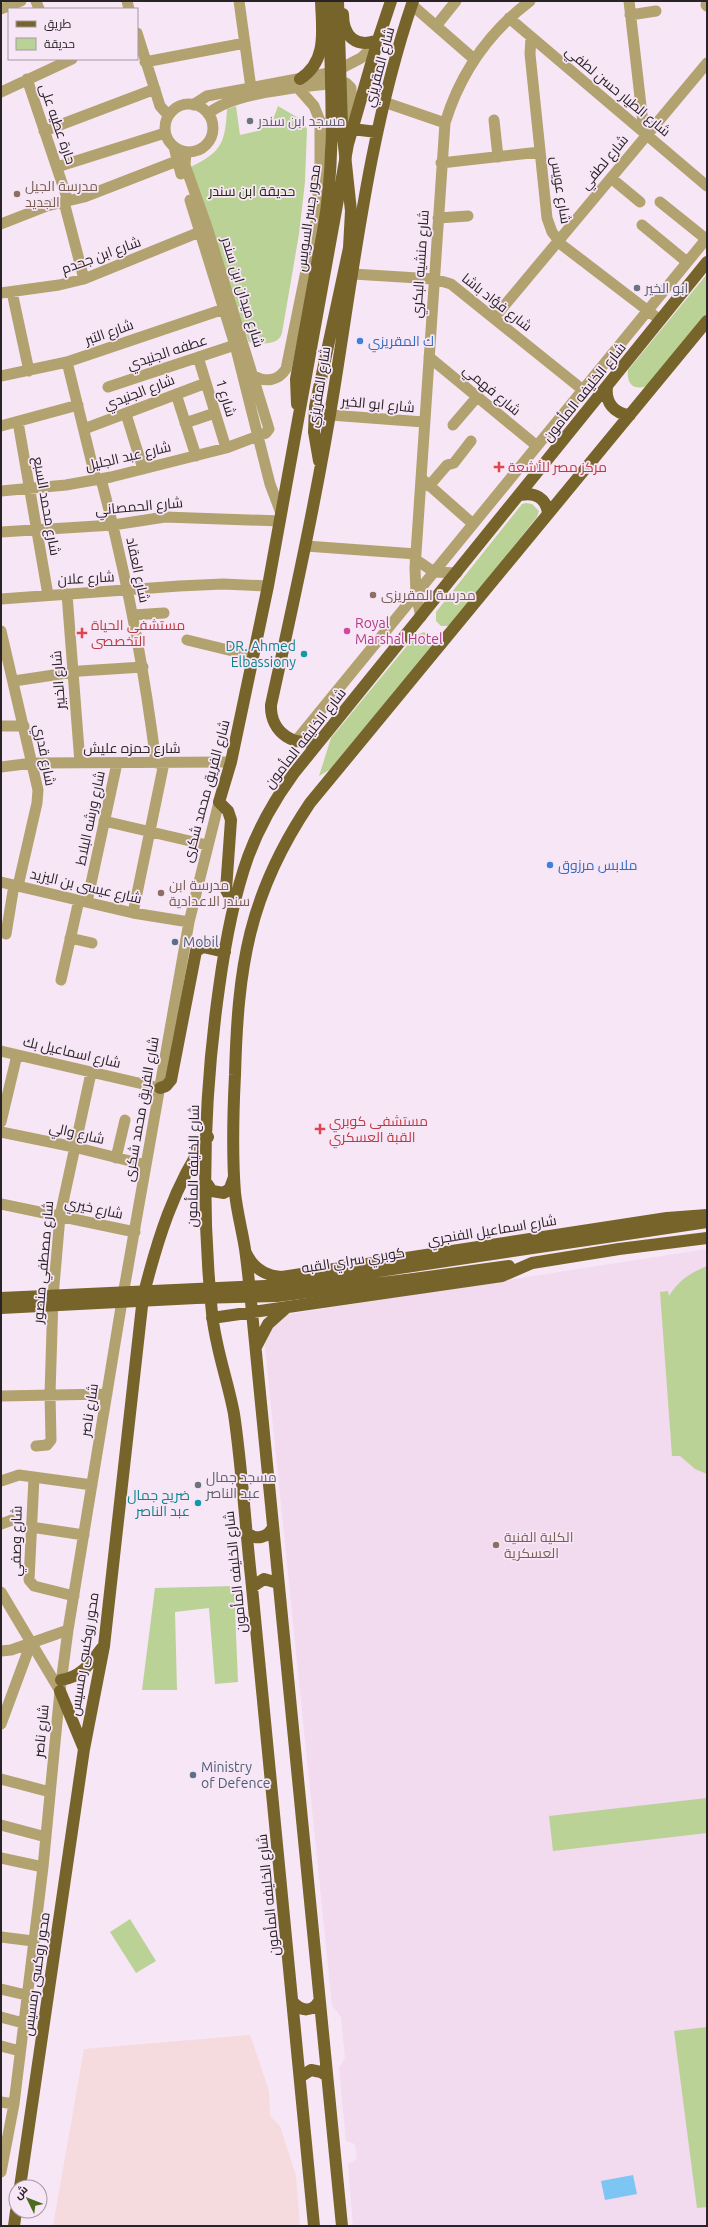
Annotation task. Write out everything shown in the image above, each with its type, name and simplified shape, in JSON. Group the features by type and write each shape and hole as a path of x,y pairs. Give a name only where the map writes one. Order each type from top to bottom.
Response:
{"main road":[{"path":"300,84 318,61 322,39 321,1"},
{"name":"محور جسر السويس","path":"299,413 296,399 296,379 330,188 332,153 329,1"},
{"path":"321,466 314,432 315,407 349,248 351,211 342,127 338,1"},
{"path":"322,39 330,44 335,44 343,38 344,29 342,1"},
{"name":"شارع المقريزي","path":"299,413 352,129 378,41 392,1"},
{"name":"شارع المقريزي","path":"295,742 278,730 271,711 306,546 321,466 377,132 384,102 413,3"},
{"path":"344,29 351,38 359,42 369,43 378,41"},
{"path":"352,129 377,132"},
{"name":"شارع الخليفه المأمون","path":"314,2226 234,1415 212,1318 209,1288 206,1182 213,1034 225,952 234,904 249,855 262,824 283,789 322,738 457,573 707,262"},
{"path":"342,2226 326,2076 256,1348 245,1251 234,1177 235,1066 242,971 254,916 275,862 291,833 314,799 707,321"},
{"path":"607,387 607,397 611,406 620,413 630,415"},
{"name":"شارع الفريق محمد شكرى","path":"219,802 231,762 268,586 299,413"},
{"path":"520,495 530,494 539,497 546,504 548,513"},
{"path":"295,742 308,743 322,738"},
{"path":"219,802 228,811 231,820 226,890 234,904"},
{"path":"160,1088 166,1086 171,1080 196,951 203,947 225,952"},
{"name":"محور روكسى رمسيس","path":"21,2179 84,1749 104,1646 143,1298 157,1241 170,1206 192,1162 208,1136"},
{"path":"206,1182 212,1191 224,1193 230,1188 234,1177"},
{"name":"شارع اسماعيل الفنجري","path":"245,1251 254,1264 267,1274 282,1277 672,1217 707,1215"},
{"name":"كوبري سراي القبه","path":"1,1298 286,1285 707,1222"},
{"path":"212,1318 307,1303 502,1276 532,1263 619,1249 707,1238"},
{"path":"459,1250 465,1261 461,1273"},
{"name":"كوبري سراي القبه","path":"1,1308 187,1298 287,1295 532,1263"},
{"path":"302,1275 298,1282 298,1290 301,1298 307,1303"},
{"path":"256,1348 268,1324 288,1306"},
{"path":"246,1532 251,1536 261,1538 267,1535 273,1527"},
{"path":"252,1587 264,1579 278,1583"},
{"path":"84,1749 61,1686 69,1679 87,1668 104,1646"},
{"path":"293,2002 301,2009 308,2010 315,2007 319,2001"},
{"path":"300,2077 311,2070 321,2072 326,2076"}],"street":[{"path":"1,9 21,1"},
{"path":"239,1 251,88"},
{"path":"436,26 456,1"},
{"name":"شارع منشيه البكري","path":"421,617 416,594 415,556 441,163 445,123 460,83 474,59 490,38 509,18 530,1"},
{"path":"629,1 645,134"},
{"path":"413,3 436,26 474,59"},
{"path":"630,14 656,11"},
{"name":"شارع الطيار حسن لطفي","path":"509,18 707,186"},
{"name":"شارع عويس","path":"530,37 530,54 540,152 547,218 550,228 558,241 660,320"},
{"path":"138,38 160,106 168,115"},
{"path":"208,114 219,106 241,97 300,84 343,69 361,58 378,41"},
{"path":"145,62 245,43"},
{"path":"1,92 60,62"},
{"name":"شارع لطفي","path":"494,318 611,178 645,134 707,63"},
{"path":"343,69 348,75 346,83 351,91 352,129"},
{"name":"حارة عطيه على","path":"27,80 57,167 84,279"},
{"path":"193,104 202,108 208,114 211,120 212,131 208,143 198,150 186,152 174,147 165,133 168,115 177,107 193,104 207,96 251,88 300,84 346,83"},
{"path":"253,375 261,380 270,380 281,375 286,369 316,222 320,168 320,121 314,106 300,84"},
{"path":"44,130 155,89"},
{"path":"384,102 445,123"},
{"path":"494,120 498,157"},
{"path":"57,167 165,133"},
{"name":"شارع ميدان ابن سندر","path":"174,147 177,161 204,231 269,426 266,434 259,436"},
{"name":"شارع ميدان ابن سندر","path":"186,152 185,165 235,345 271,488 280,517"},
{"path":"441,163 540,152"},
{"path":"1,224 47,206 84,197 177,161"},
{"path":"611,178 640,202"},
{"path":"295,742 707,239 660,202"},
{"path":"438,218 468,216"},
{"path":"642,226 687,262"},
{"name":"شارع ابن جحدم","path":"4,292 59,285 84,279 204,231"},
{"name":"شارع فؤاد باشا","path":"352,274 434,278 456,287 583,390"},
{"path":"4,292 29,371"},
{"name":"شارع التبر","path":"1,376 67,362 224,309"},
{"name":"عطفه الجنيدي","path":"108,387 235,345"},
{"name":"شارع فهمي","path":"428,356 537,446"},
{"name":"شارع 1","path":"198,357 226,448"},
{"name":"شارع العقاد","path":"67,362 98,479 113,524 144,667 160,763 150,832 133,913"},
{"name":"شارع الجنيدي","path":"84,429 206,383"},
{"path":"176,394 196,456"},
{"path":"453,425 477,397"},
{"path":"1,426 78,405"},
{"path":"185,423 215,413"},
{"path":"126,414 143,470"},
{"name":"شارع ابو الخير","path":"330,415 424,422"},
{"name":"شارع محمد السبع","path":"18,422 48,595"},
{"name":"شارع عبد الجليل","path":"1,491 98,479 143,470 226,448 259,436"},
{"path":"429,486 447,465 454,463 471,441"},
{"path":"421,478 473,524"},
{"name":"شارع الحمصاني","path":"1,532 113,524 165,517 280,517"},
{"path":"306,546 415,556 434,572 457,573"},
{"name":"شارع علان","path":"1,599 223,584 268,586"},
{"name":"شارع الخبير","path":"67,594 80,763"},
{"path":"133,615 164,613"},
{"name":"شارع قدري","path":"1,631 5,665 14,681 38,790 37,803 16,885 6,934"},
{"path":"187,640 253,656"},
{"path":"14,681 73,672 144,667"},
{"path":"1,726 24,726"},
{"name":"شارع حمزه عليش","path":"1,767 33,763 231,762"},
{"name":"شارع ورشه البلاط","path":"61,980 70,938 83,901 104,821 117,763"},
{"name":"شارع الفريق محمد شكرى","path":"123,1295 189,922 206,845 219,802"},
{"path":"104,821 206,845"},
{"name":"شارع عيسى بن اليزيد","path":"1,882 133,913 189,922"},
{"path":"70,938 92,943"},
{"name":"شارع اسماعيل بك","path":"1,1051 160,1088"},
{"path":"1,1122 17,1055"},
{"name":"شارع مصطفي منصور","path":"36,1446 48,1444 50,1441 53,1297 60,1216 91,1073"},
{"path":"116,1158 125,1120"},
{"name":"شارع والي","path":"1,1132 74,1147 146,1165"},
{"name":"شارع خيري","path":"1,1204 134,1232"},
{"path":"1,1298 123,1295"},
{"name":"شارع ناصر","path":"1,2172 14,2104 26,1995 43,1866 68,1630 123,1295"},
{"path":"1,1396 107,1394"},
{"path":"1,1481 14,1475 92,1485"},
{"name":"شارع وصفي","path":"34,1477 30,1582 34,1586 74,1596"},
{"path":"1,1524 12,1520"},
{"path":"31,1527 84,1535"},
{"path":"1,1592 31,1643 61,1686"},
{"path":"1,1651 11,1650 68,1630"},
{"path":"1,1724 31,1643"},
{"path":"1,1779 50,1792"},
{"path":"1,1825 46,1837"},
{"path":"1,1858 43,1866"},
{"path":"1,1937 33,1941"},
{"path":"1,1989 26,1995"},
{"path":"1,2017 23,2023"},
{"path":"1,2046 20,2051"},
{"path":"1,2102 14,2104"}],"shaded area":[{"name":"الكلية الفنية العسكرية","path":"707,1249 707,2226 353,2226 348,2164 357,2159 355,2144 346,2141 339,2068 345,2058 341,2017 332,2005 264,1337 283,1315"},
{"path":"250,2035 269,2091 270,2116 280,2126 296,2176 300,2226 53,2226 84,2049"}],"green space":[{"name":"حديقة ابن سندر","path":"236,106 240,135 261,130 262,120 272,122 278,106 302,120 307,129 305,182 299,234 282,333 277,340 268,343 249,342 238,317 189,168 215,152 223,139 227,109"},
{"path":"707,274 707,316 652,384 638,387 631,384 629,381 628,370"},
{"path":"522,504 532,504 539,511 537,517 452,623 448,626 441,626 436,621 436,612"},
{"path":"424,632 434,639 434,647 336,766 319,776 331,738 415,636"},
{"path":"707,1266 707,1474 695,1469 680,1456 672,1456 660,1292 668,1291 669,1296 685,1278 695,1271"},
{"path":"234,1586 238,1682 215,1684 209,1608 175,1612 177,1690 142,1690 155,1588"},
{"path":"707,1798 707,1833 553,1851 549,1816"},
{"path":"130,1919 156,1961 136,1973 110,1932"},
{"path":"707,2027 707,2207 697,2208 674,2031"}],"water":[{"path":"633,2175 637,2194 605,2200 601,2181"}],"place":[{"name":"مسجد ابن سندر","path":"250,121"},
{"name":"مدرسة الجيل الجديد","path":"17,194"},
{"name":"ابو الخير","path":"637,288"},
{"name":"ك المقريزي","path":"360,341"},
{"name":"مركز مصر للأشعة","path":"499,467"},
{"name":"مدرسة المقريزى","path":"373,595"},
{"name":"Royal Marshal Hotel","path":"347,631"},
{"name":"مستشفى الحياة التخصصى","path":"82,633"},
{"name":"DR. Ahmed Elbassiony","path":"304,654"},
{"name":"ملابس مرزوق","path":"550,865"},
{"name":"مدرسة ابن سندر الاعدادية","path":"161,893"},
{"name":"Mobil","path":"175,942"},
{"name":"مستشفى كوبري القبة العسكري","path":"320,1129"},
{"name":"مسجد جمال عبد الناصر","path":"198,1485"},
{"name":"ضريح جمال عبد الناصر","path":"198,1503"},
{"name":"الكلية الفنية العسكرية","path":"496,1545"},
{"name":"Ministry of Defence","path":"193,1775"}]}
